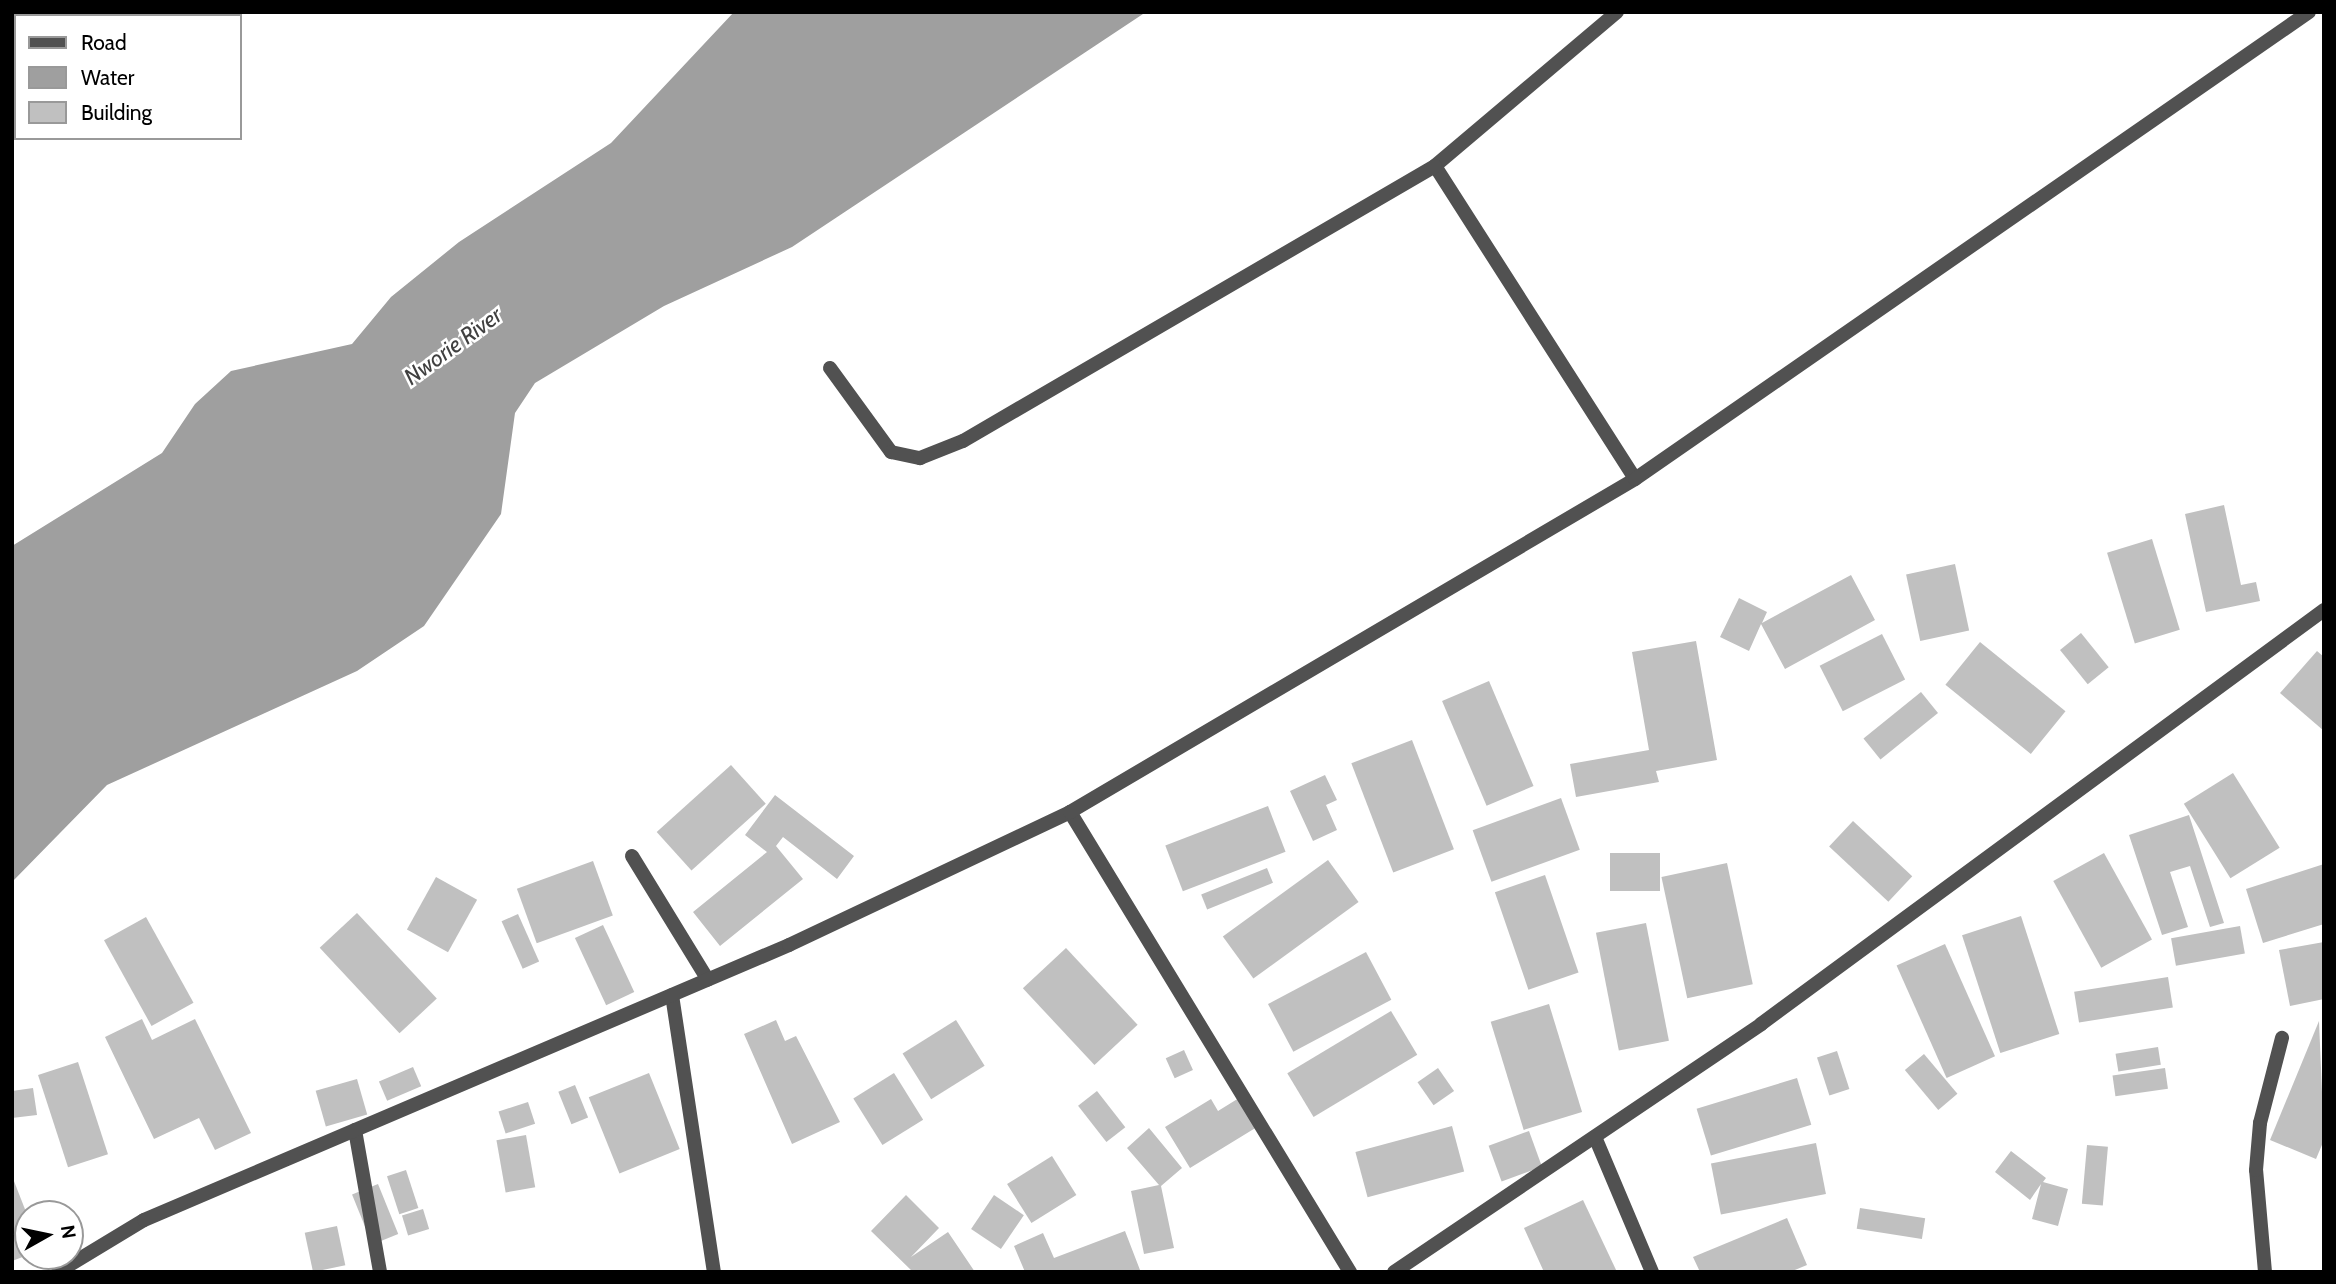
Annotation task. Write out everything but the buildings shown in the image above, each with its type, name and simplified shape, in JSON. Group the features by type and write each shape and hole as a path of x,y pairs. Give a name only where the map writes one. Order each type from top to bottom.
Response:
{"street":[{"path":"830,368 891,452 920,458 963,441 1435,166 1617,12"},
{"path":"58,1272 144,1220 708,980 1070,812 1635,479 2309,12"},
{"path":"1435,166 1635,479"},
{"path":"1394,1272 1761,1024 2324,610"},
{"path":"1070,812 1350,1272"},
{"path":"632,856 708,980"},
{"path":"672,995 714,1272"},
{"path":"2265,1272 2258,1146 2282,1038"},
{"path":"355,1130 380,1272"},
{"path":"1595,1137 1652,1272"}],"water":[{"name":"Nworie River","path":"734,12 1146,12 792,247 664,306 535,383 515,413 501,514 424,626 357,671 107,785 12,882 12,546 162,453 195,404 231,371 352,344 391,297 459,242 611,143"}]}
